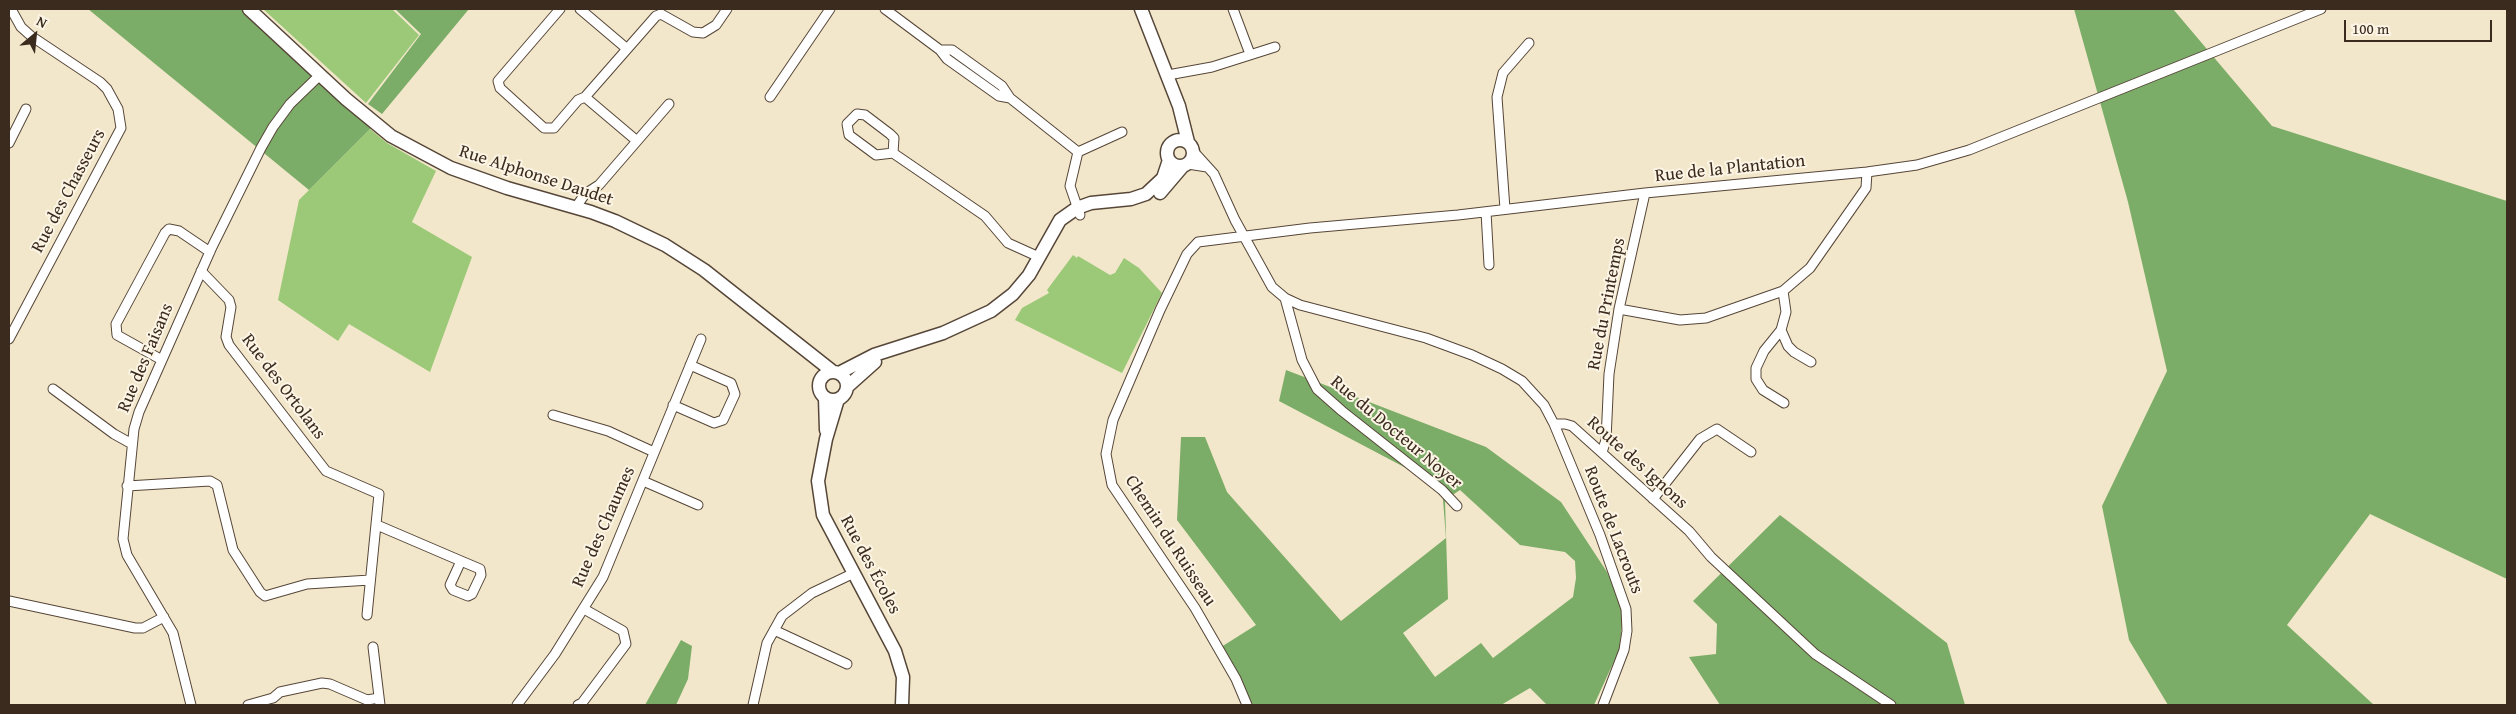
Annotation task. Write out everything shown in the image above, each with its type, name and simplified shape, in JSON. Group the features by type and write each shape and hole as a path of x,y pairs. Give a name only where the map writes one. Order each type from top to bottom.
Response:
{"street":[{"name":"Rue des Chasseurs","path":"9,339 121,128 118,109 107,89 100,82 30,36 21,27 11,9"},
{"name":"Rue Alphonse Daudet","path":"249,9 380,128 404,144 479,179 616,220 683,256 741,298 800,346 836,372"},
{"path":"560,9 498,81 500,88 544,128 554,128 578,100 585,97 656,16 661,14 694,32 703,33 716,25 727,9"},
{"path":"580,9 626,48"},
{"path":"770,97 830,9"},
{"path":"886,9 940,50 952,50 1002,86 1010,98 1078,152"},
{"path":"1079,212 1138,205 1147,201 1159,193 1185,153 1179,106 1141,9"},
{"path":"1233,9 1250,54"},
{"name":"Rue de la Plantation","path":"1245,236 1310,228 1506,210 1645,193 1867,172 1917,164 1969,150 2321,9"},
{"path":"1506,210 1496,97 1503,73 1529,43"},
{"path":"1168,75 1212,67 1275,47"},
{"name":"Rue des Faisans","path":"191,705 173,634 127,555 122,539 132,444 139,412 210,252 273,127 290,104 320,75"},
{"path":"585,97 637,141"},
{"path":"576,207 585,194 599,185 669,104"},
{"path":"9,143 26,109"},
{"path":"893,153 894,138 865,115 857,114 849,120 847,128 849,135 876,155 893,153 985,216 1008,243 1042,253"},
{"path":"1078,152 1122,132"},
{"path":"893,348 847,387 844,394 838,399 825,398 820,392 820,380 825,374 836,372 893,348 943,333 991,311 1022,285 1042,253 1079,212 1099,201 1124,200 1146,194 1163,178 1169,160 1167,149 1185,153 1207,167 1214,174 1272,287 1286,298 1300,305 1426,338 1502,369 1534,392 1554,424"},
{"path":"1078,152 1070,186 1079,212"},
{"path":"1169,160 1175,165 1185,153"},
{"path":"1619,309 1680,320 1706,318 1783,291 1796,282 1815,260 1866,188 1867,172"},
{"name":"Rue du Printemps","path":"1602,452 1606,440 1609,374 1619,309 1646,200 1645,193"},
{"path":"1486,212 1489,265"},
{"path":"162,360 116,335 116,324 165,233 174,229 210,252"},
{"name":"Chemin du Ruisseau","path":"1245,236 1198,242 1187,254 1160,310 1113,420 1106,454 1112,485 1195,608 1236,679 1247,705"},
{"name":"Rue des Ortolans","path":"202,270 229,300 231,307 226,336 229,345 326,471 379,494 377,525"},
{"path":"1783,291 1786,312 1781,330 1764,351 1756,368 1756,380 1764,390 1784,404"},
{"name":"Rue du Docteur Noyer","path":"1286,298 1302,360 1317,389 1442,490 1457,506"},
{"path":"1781,330 1794,352 1811,362"},
{"name":"Rue des Chaumes","path":"517,705 556,654 603,577 701,339"},
{"name":"Rue Alphonse Daudet","path":"800,346 820,380"},
{"path":"673,405 714,423 723,420 735,394 731,383 690,365"},
{"path":"836,372 846,380 847,387"},
{"path":"53,389 114,434 132,444"},
{"name":"Rue des Écoles","path":"825,398 826,439"},
{"name":"Rue des Écoles","path":"838,399 826,439 818,481 823,515 895,651 903,677 902,705"},
{"path":"552,415 608,431 654,452"},
{"name":"Route des Ignons","path":"1554,424 1572,426 1689,531 1731,576 1815,654 1891,705"},
{"name":"Route de Lacrouts","path":"1554,424 1600,535 1626,609 1627,631 1624,650 1603,705"},
{"path":"1654,499 1700,439 1716,429 1751,452"},
{"path":"128,486 210,481 217,485 233,550 260,592 265,596 306,584 370,580"},
{"path":"643,481 698,505"},
{"path":"367,615 377,525 461,561"},
{"path":"753,705 767,643 782,616 812,592 854,573"},
{"path":"9,601 135,628 143,628 164,617"},
{"path":"578,705 582,704 626,644 623,631 584,609"},
{"path":"774,630 847,664"},
{"path":"248,705 273,698 280,692 322,683 330,684 367,700 380,702 373,647"}],"green space":[{"path":"88,9 247,9 372,127 309,190"},
{"path":"263,9 392,9 419,35 366,103"},
{"path":"395,9 469,9 382,114 368,104 421,34"},
{"path":"2074,9 2173,9 2272,126 2507,201 2507,579 2370,514 2287,625 2374,705 2168,705 2129,640 2102,506 2167,371 2128,202"},
{"path":"370,129 387,143 436,171 412,222 472,257 430,372 349,324 338,341 278,300 299,200"},
{"path":"1073,255 1110,275 1115,273 1124,258 1139,268 1162,293 1122,373 1015,320 1022,308 1049,293 1047,290"},
{"path":"1286,370 1486,447 1561,502 1607,572 1623,608 1620,648 1594,705 1547,705 1530,688 1501,705 1249,705 1218,649 1256,625 1177,520 1181,437 1205,437 1227,492 1341,621 1446,538 1442,487 1279,401","holes":["1460,490 1520,545 1565,552 1575,561 1576,578 1573,597 1493,658 1481,643 1435,677 1403,633 1448,599 1445,500"]},
{"path":"1780,515 1947,643 1965,705 1720,705 1689,657 1716,654 1717,624 1693,601"},
{"path":"681,640 692,646 688,679 676,705 645,705"}]}
